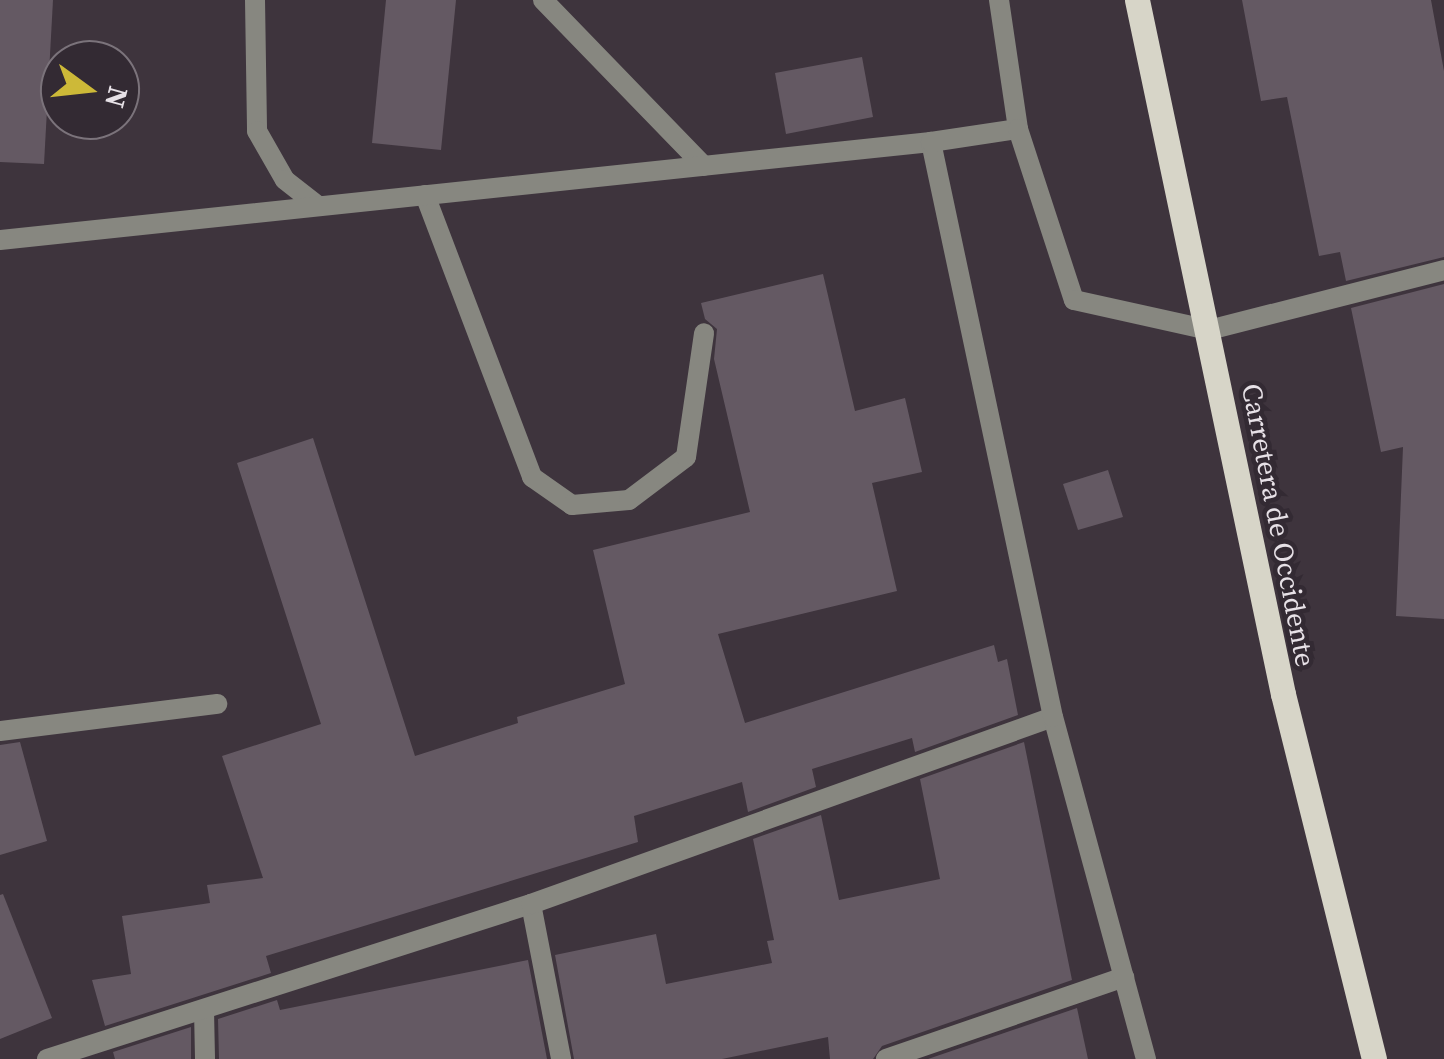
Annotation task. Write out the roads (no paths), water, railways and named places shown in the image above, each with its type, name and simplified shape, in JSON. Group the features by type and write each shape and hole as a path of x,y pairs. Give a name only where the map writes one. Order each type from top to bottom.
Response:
{"main road":[{"name":"Carretera de Occidente","path":"1137,0 1283,694 1374,1059"}],"street":[{"path":"255,0 257,130 285,180 318,206"},
{"path":"543,0 704,166"},
{"path":"999,0 1018,129 1074,300 1209,330 1444,270"},
{"path":"0,240 930,142 1018,129"},
{"path":"930,142 1053,716 1146,1059"},
{"path":"425,196 532,477 572,505 629,500 686,458 704,332"},
{"path":"0,731 217,704"},
{"path":"47,1059 531,904 1053,716"},
{"path":"531,904 560,1059"},
{"path":"886,1059 1124,977"},
{"path":"204,1010 205,1059"}]}
